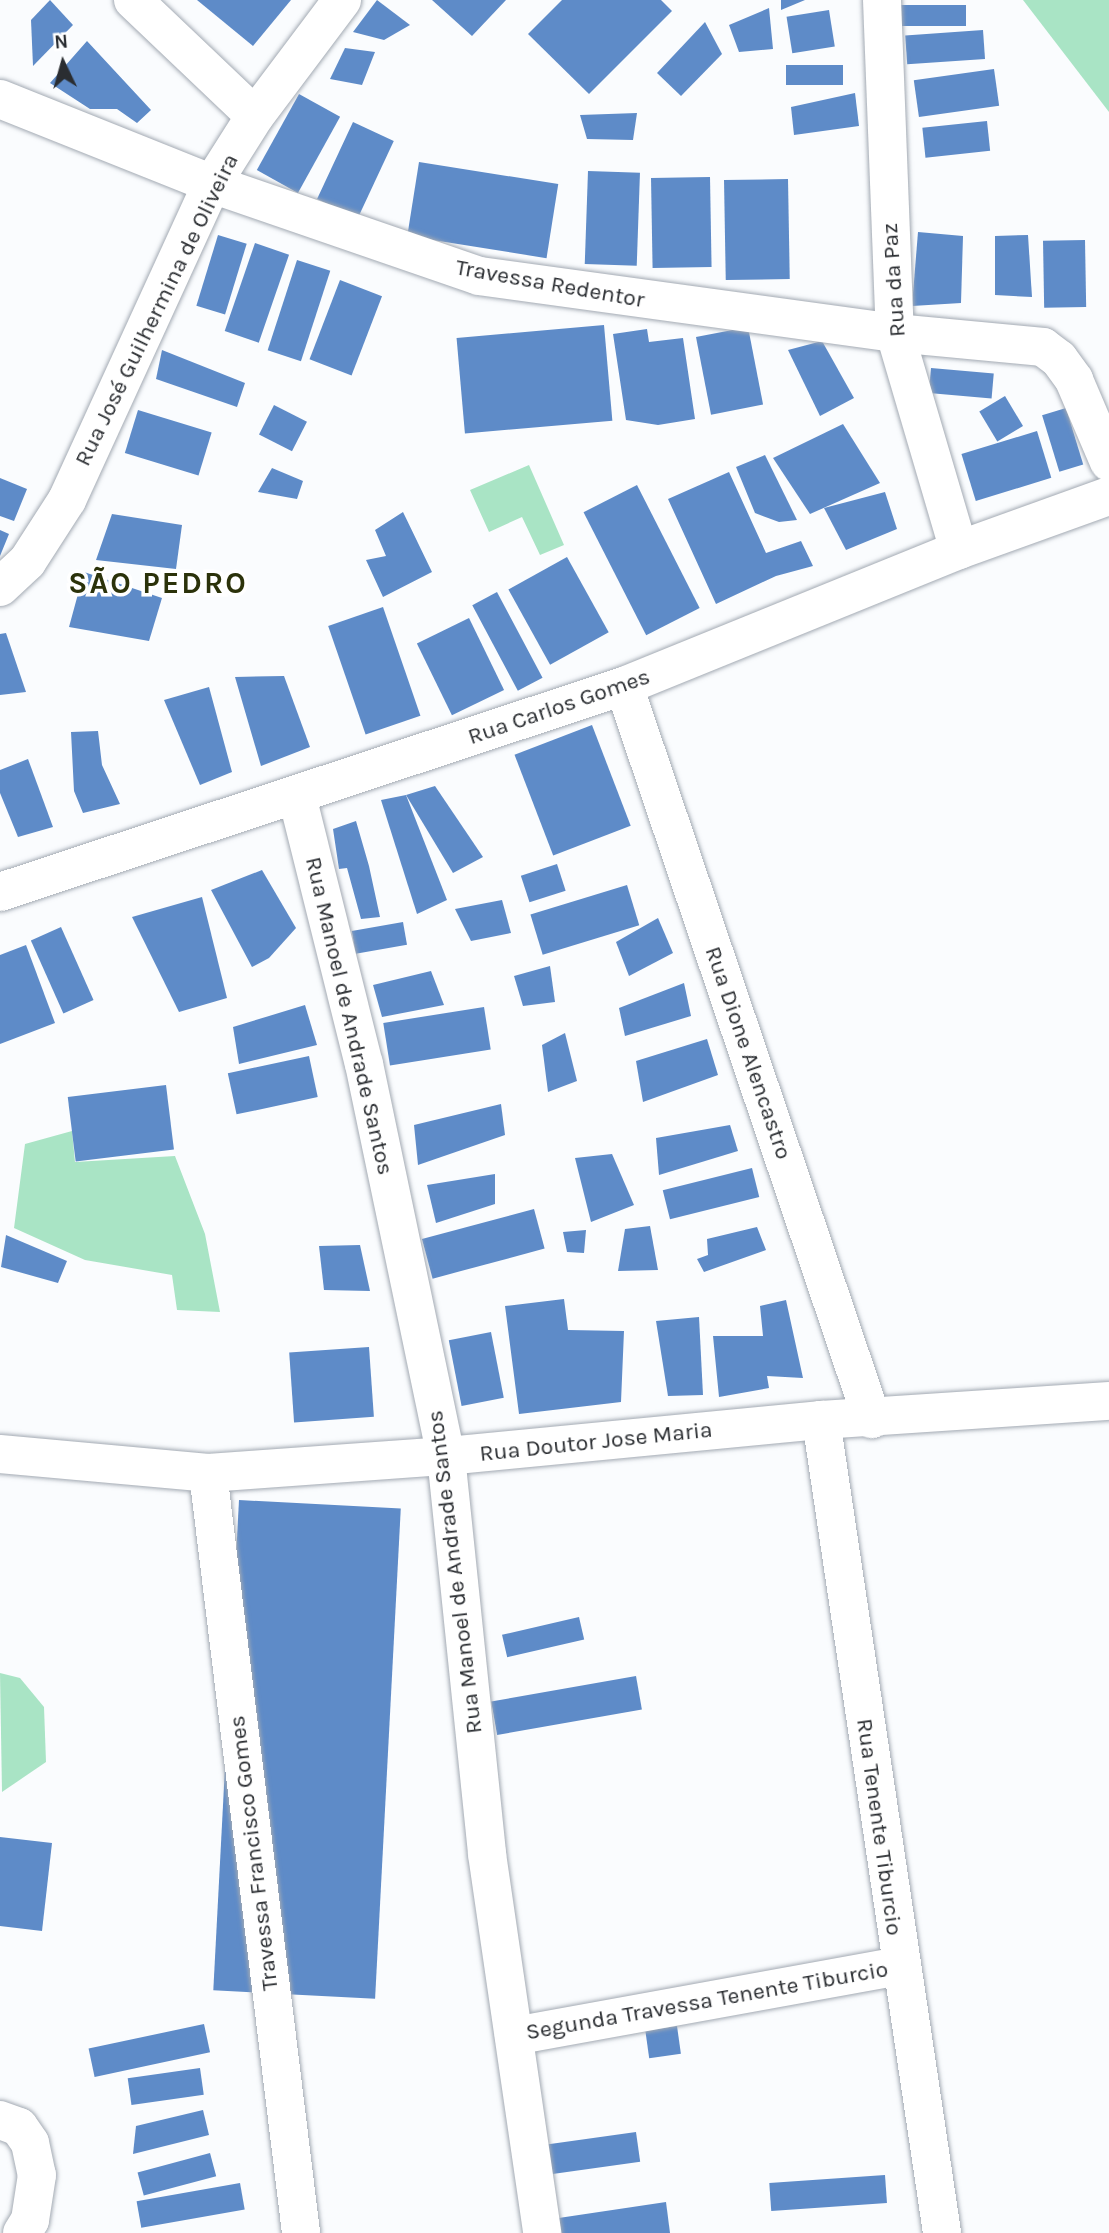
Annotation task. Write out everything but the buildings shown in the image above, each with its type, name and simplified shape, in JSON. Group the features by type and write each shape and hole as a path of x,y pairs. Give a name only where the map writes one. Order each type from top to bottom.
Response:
{"street":[{"path":"133,0 255,116"},
{"name":"Rua José Guilhermina de Oliveira","path":"0,587 27,562 66,500 212,184 255,116 342,0"},
{"name":"Rua da Paz","path":"882,0 895,333 959,550"},
{"name":"Travessa Redentor","path":"0,99 212,184 479,276 895,333 1043,347 1059,359 1074,380 1109,462"},
{"name":"Rua Carlos Gomes","path":"0,892 624,686 959,550 1109,496"},
{"name":"Rua Dione Alencastro","path":"624,686 872,1419"},
{"name":"Rua Manoel de Andrade Santos","path":"297,796 364,1064 446,1456 487,1854 542,2233"},
{"name":"Rua Doutor Jose Maria","path":"0,1454 208,1473 446,1456 821,1420 872,1419 1109,1401"},
{"name":"Rua Tenente Tiburcio","path":"821,1420 899,1966 942,2233"},
{"name":"Travessa Francisco Gomes","path":"208,1473 301,2233"},
{"name":"Segunda Travessa Tenente Tiburcio","path":"514,2036 899,1966"},
{"path":"0,2120 19,2127 33,2154 37,2175 30,2220 22,2233"}],"green space":[{"path":"1023,0 1109,0 1109,112"},
{"path":"529,465 564,545 540,555 522,517 489,532 470,490"},
{"path":"72,1131 75,1162 175,1156 205,1234 220,1312 177,1310 172,1275 85,1260 14,1228 25,1144"},
{"path":"0,1673 20,1678 44,1707 46,1762 2,1792"}],"district":[{"name":"SÃO PEDRO","path":"158,583"}]}
